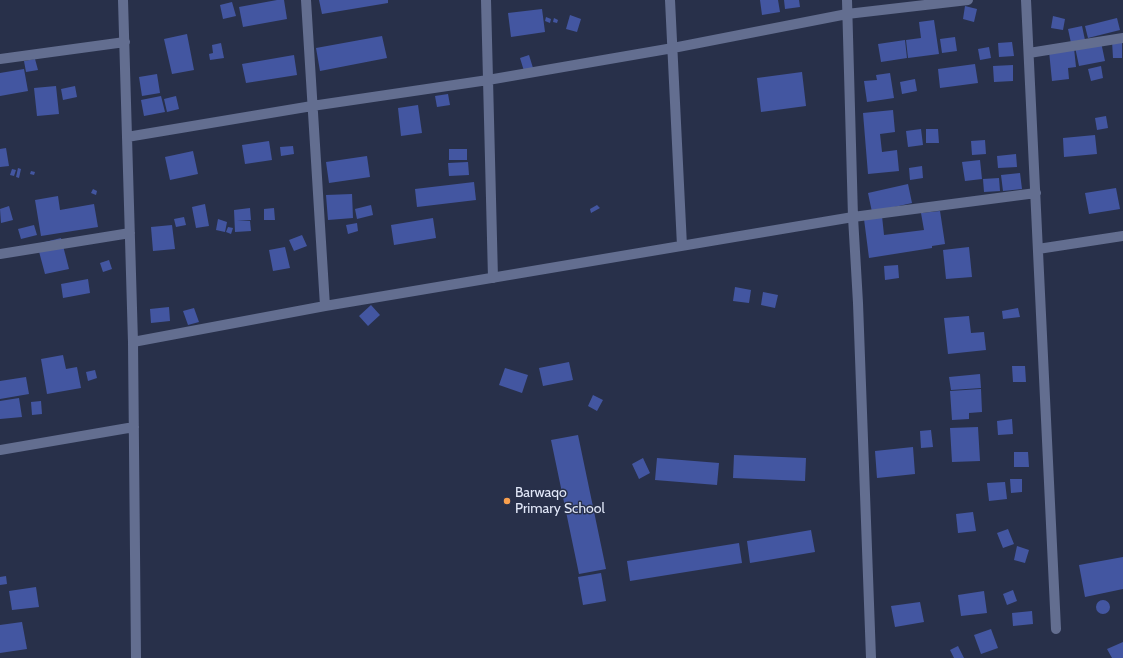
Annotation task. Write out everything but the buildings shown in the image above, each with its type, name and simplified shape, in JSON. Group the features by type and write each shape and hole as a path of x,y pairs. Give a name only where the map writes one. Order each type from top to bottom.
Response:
{"street":[{"path":"123,0 133,342 136,658"},
{"path":"306,0 325,306"},
{"path":"486,0 493,278"},
{"path":"670,0 682,246"},
{"path":"847,0 853,217 858,303 871,658"},
{"path":"127,137 312,106 488,80 673,48 847,14 968,0"},
{"path":"1026,0 1056,628"},
{"path":"1029,53 1123,38"},
{"path":"0,59 125,42"},
{"path":"133,342 325,306 853,217 1036,193"},
{"path":"0,254 130,233"},
{"path":"1038,250 1123,236"},
{"path":"0,450 134,427"}],"place":[{"name":"Barwaqo Primary School","path":"507,501"}]}
